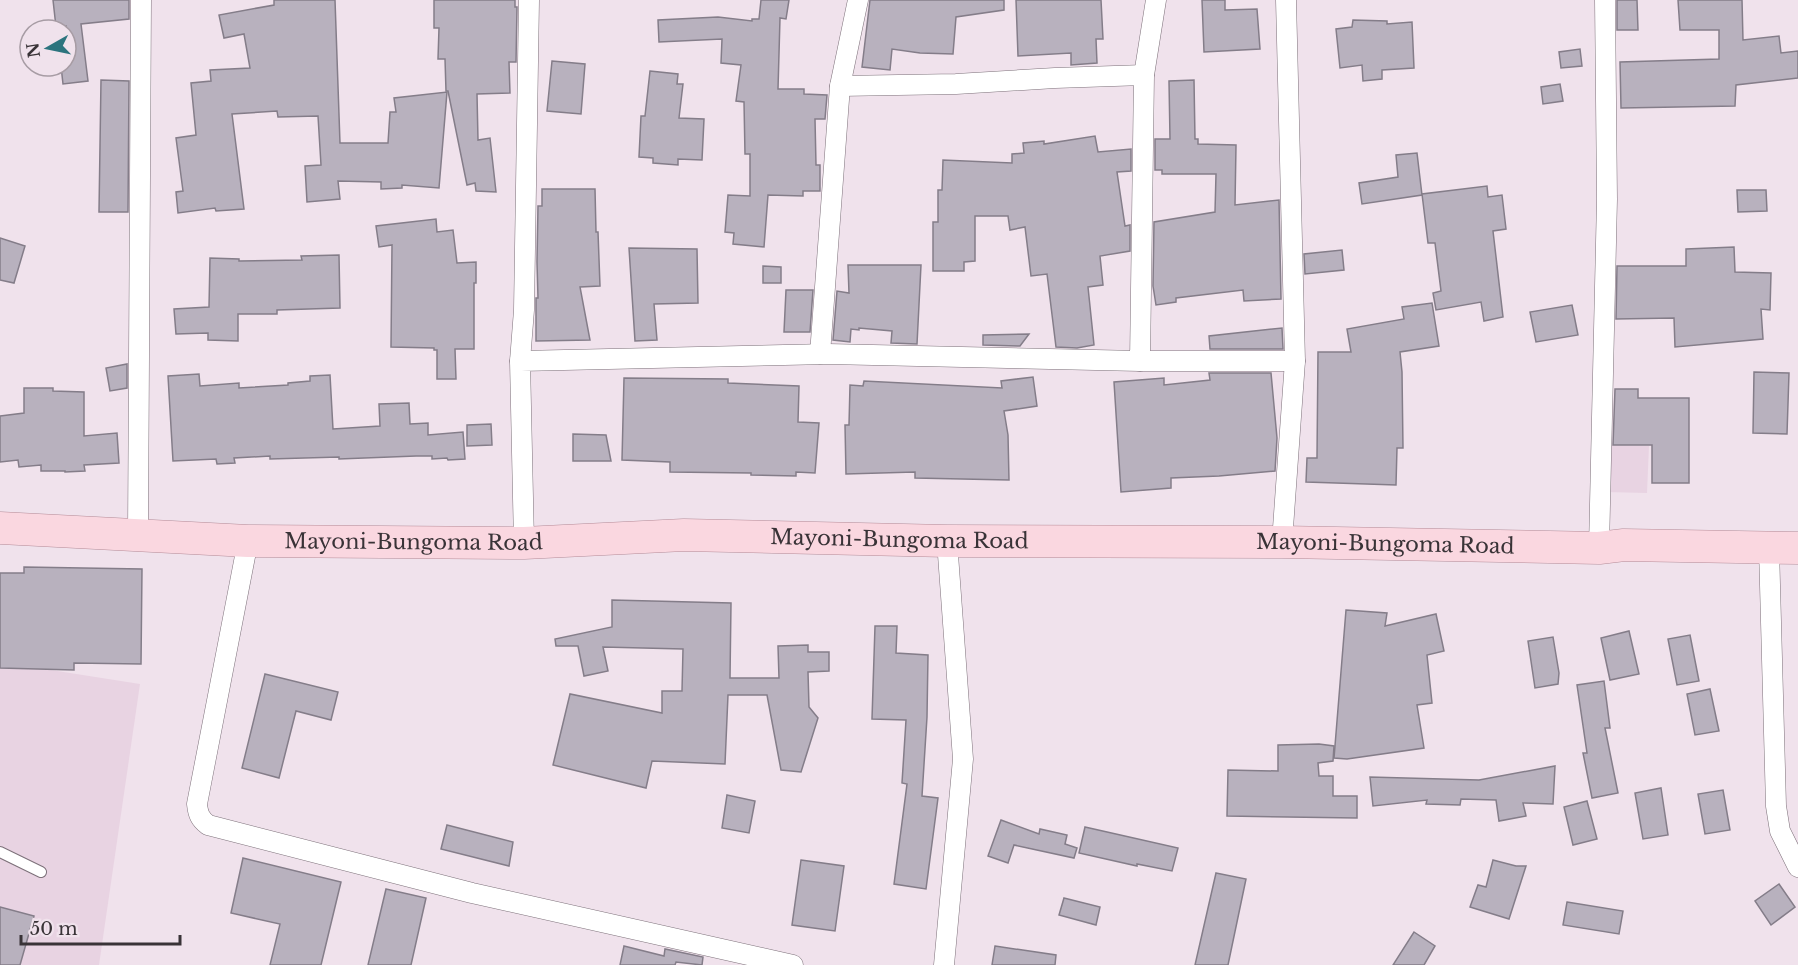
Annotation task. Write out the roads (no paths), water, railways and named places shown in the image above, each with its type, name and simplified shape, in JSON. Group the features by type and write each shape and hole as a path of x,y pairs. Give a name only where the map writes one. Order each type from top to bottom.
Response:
{"main road":[{"name":"Mayoni-Bungoma Road","path":"0,528 248,541 524,543 684,535 947,541 1282,542 1599,548 1624,545 1783,548"}],"street":[{"path":"138,535 141,0"},
{"path":"524,543 520,361 524,310 529,0"},
{"path":"820,354 840,86 858,0"},
{"path":"1140,361 1144,75 1156,0"},
{"path":"1282,542 1295,361 1286,0"},
{"path":"1599,548 1607,199 1605,0"},
{"path":"840,86 956,84 1144,75"},
{"path":"520,361 820,354 1140,361 1295,361"},
{"path":"248,541 197,804 201,820 208,825 472,893 793,965"},
{"path":"944,965 963,759 947,541"},
{"path":"1783,548 1776,806 1780,831 1798,867"}],"lane":[{"path":"0,852 41,872"}]}
